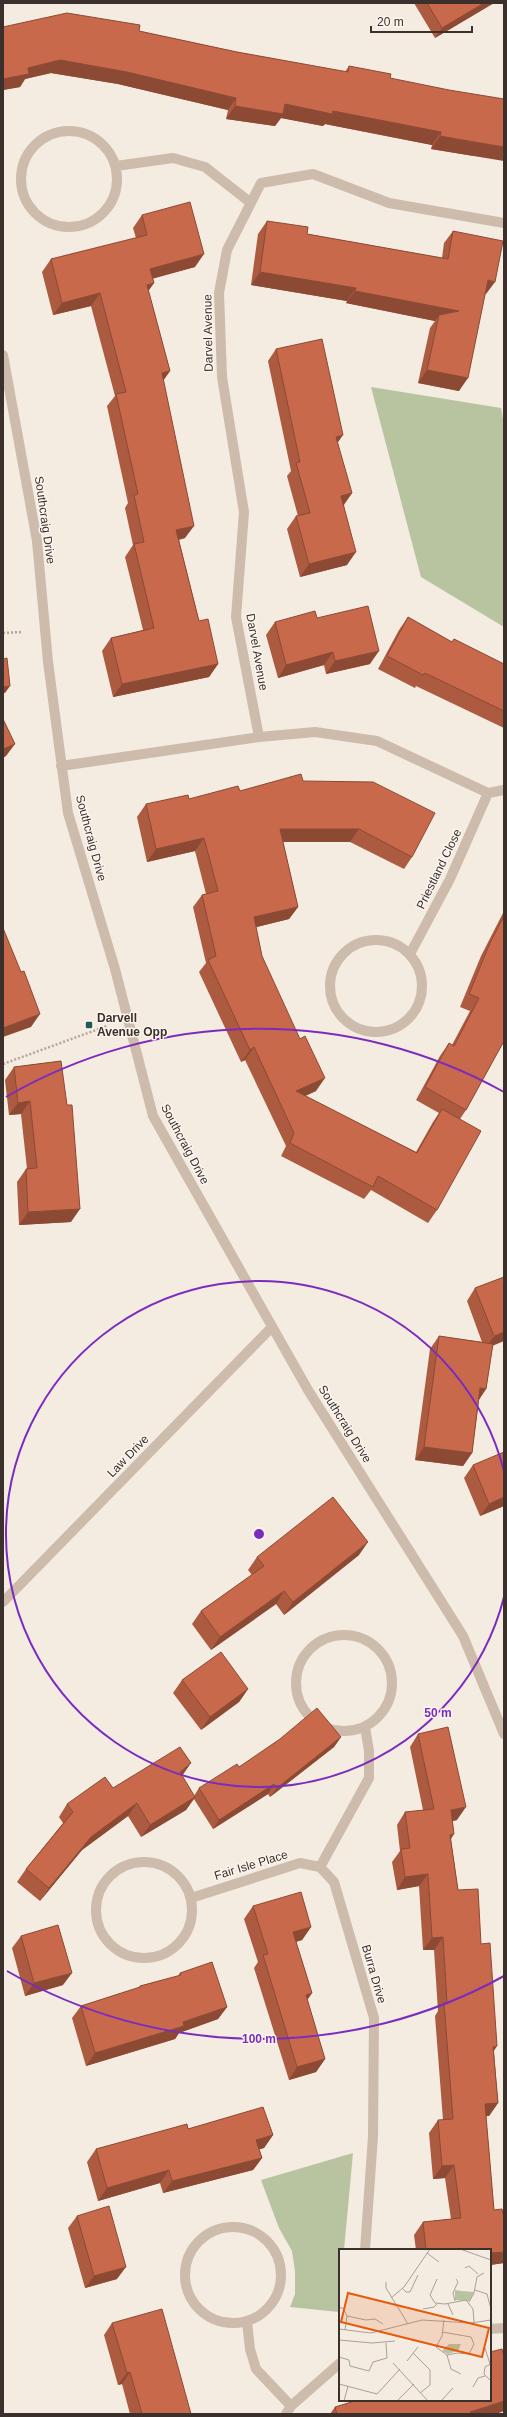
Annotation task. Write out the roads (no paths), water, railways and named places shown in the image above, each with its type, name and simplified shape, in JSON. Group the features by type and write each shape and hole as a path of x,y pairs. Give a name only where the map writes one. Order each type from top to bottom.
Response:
{"street":[{"path":"70,130 85,133 99,140 109,152 116,166 118,182 113,198 104,212 91,221 76,226 60,226 45,220 33,210 24,196 21,181 23,165 30,151 40,140 54,133 70,130"},
{"path":"116,166 173,158 205,167 251,204"},
{"name":"Darvel Avenue","path":"259,737 236,617 244,512 222,377 219,293 227,250 261,183 312,174 389,203 504,223"},
{"name":"Southcraig Drive","path":"3,355 37,541 48,662 68,813 128,1018 153,1116 308,1390 463,1636 504,1734"},
{"path":"61,766 259,737 315,732 377,741 488,793 504,790"},
{"name":"Priestland Close","path":"410,954 450,879 488,793"},
{"path":"370,940 378,940 394,943 410,954 419,967 422,977 422,993 415,1011 399,1027 384,1032 368,1032 349,1023 333,1004 330,988 334,966 344,953 354,945 370,940"},
{"name":"Law Drive","path":"3,1602 272,1327"},
{"path":"352,1635 369,1642 382,1653 391,1671 393,1686 387,1705 379,1717 365,1727 356,1730 338,1731 326,1728 311,1718 300,1701 296,1685 300,1666 308,1651 319,1642 335,1636 352,1635"},
{"path":"320,1867 369,1778 369,1751 365,1727"},
{"path":"136,1862 153,1862 170,1869 182,1880 191,1898 192,1912 188,1930 180,1943 167,1953 158,1956 140,1958 127,1955 111,1945 100,1929 96,1911 99,1892 109,1877 120,1868 136,1862"},
{"name":"Fair Isle Place","path":"191,1898 300,1864 320,1867"},
{"name":"Burra Drive","path":"320,1867 334,1882 374,2018 373,2136 365,2249"},
{"path":"226,2227 243,2228 259,2235 272,2246 280,2263 282,2278 277,2296 269,2308 247,2322 229,2323 217,2320 201,2310 189,2294 185,2277 189,2257 198,2242 210,2233 226,2227"},
{"path":"247,2322 250,2349 256,2369 289,2410 339,2364"},
{"path":"491,2329 504,2328"}],"place":[{"name":"Darvell Avenue Opp","path":"89,1025"}]}
